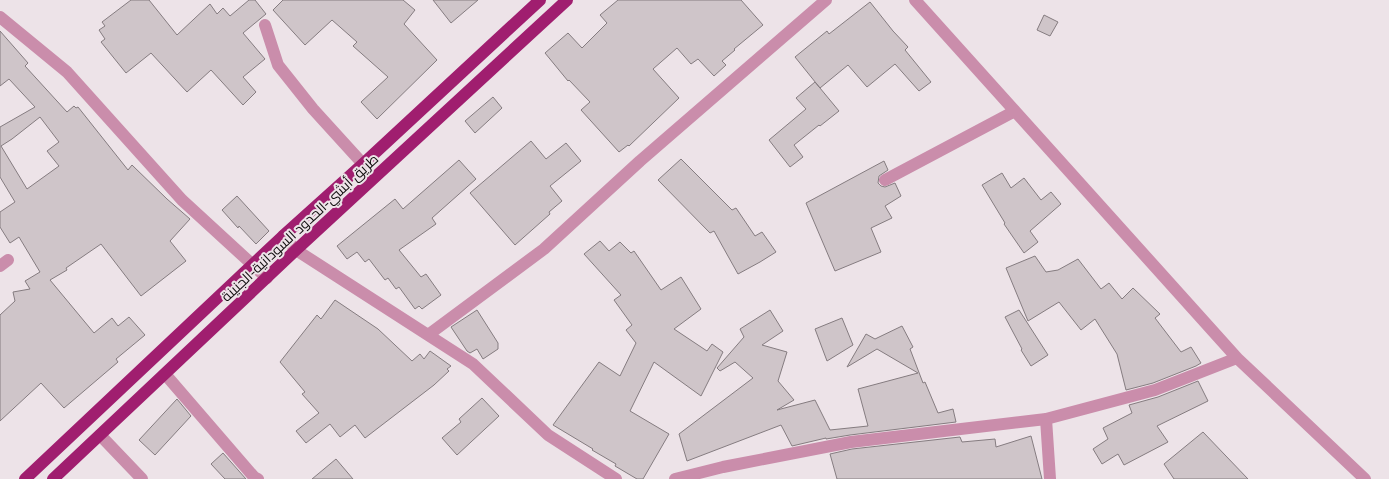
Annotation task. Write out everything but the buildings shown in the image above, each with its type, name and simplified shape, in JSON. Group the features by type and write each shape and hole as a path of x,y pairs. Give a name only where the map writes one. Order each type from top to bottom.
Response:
{"highway":[{"path":"25,479 282,236 363,164 540,0"},
{"name":"طريق أبشي-الحدود السودانية-الجنينة","path":"53,479 296,250 567,0"}],"street":[{"path":"428,335 544,249 640,162 826,0"},
{"path":"915,0 1237,358 1365,479"},
{"path":"0,17 67,72 182,200 267,278"},
{"path":"265,25 278,65 313,109 363,164"},
{"path":"885,180 1015,111"},
{"path":"282,236 296,250 472,364 548,435 616,479"},
{"path":"675,479 724,467 851,442 1046,419 1155,390 1237,358"},
{"path":"165,374 254,478"},
{"path":"1046,419 1050,479"},
{"path":"100,435 142,479"}]}
